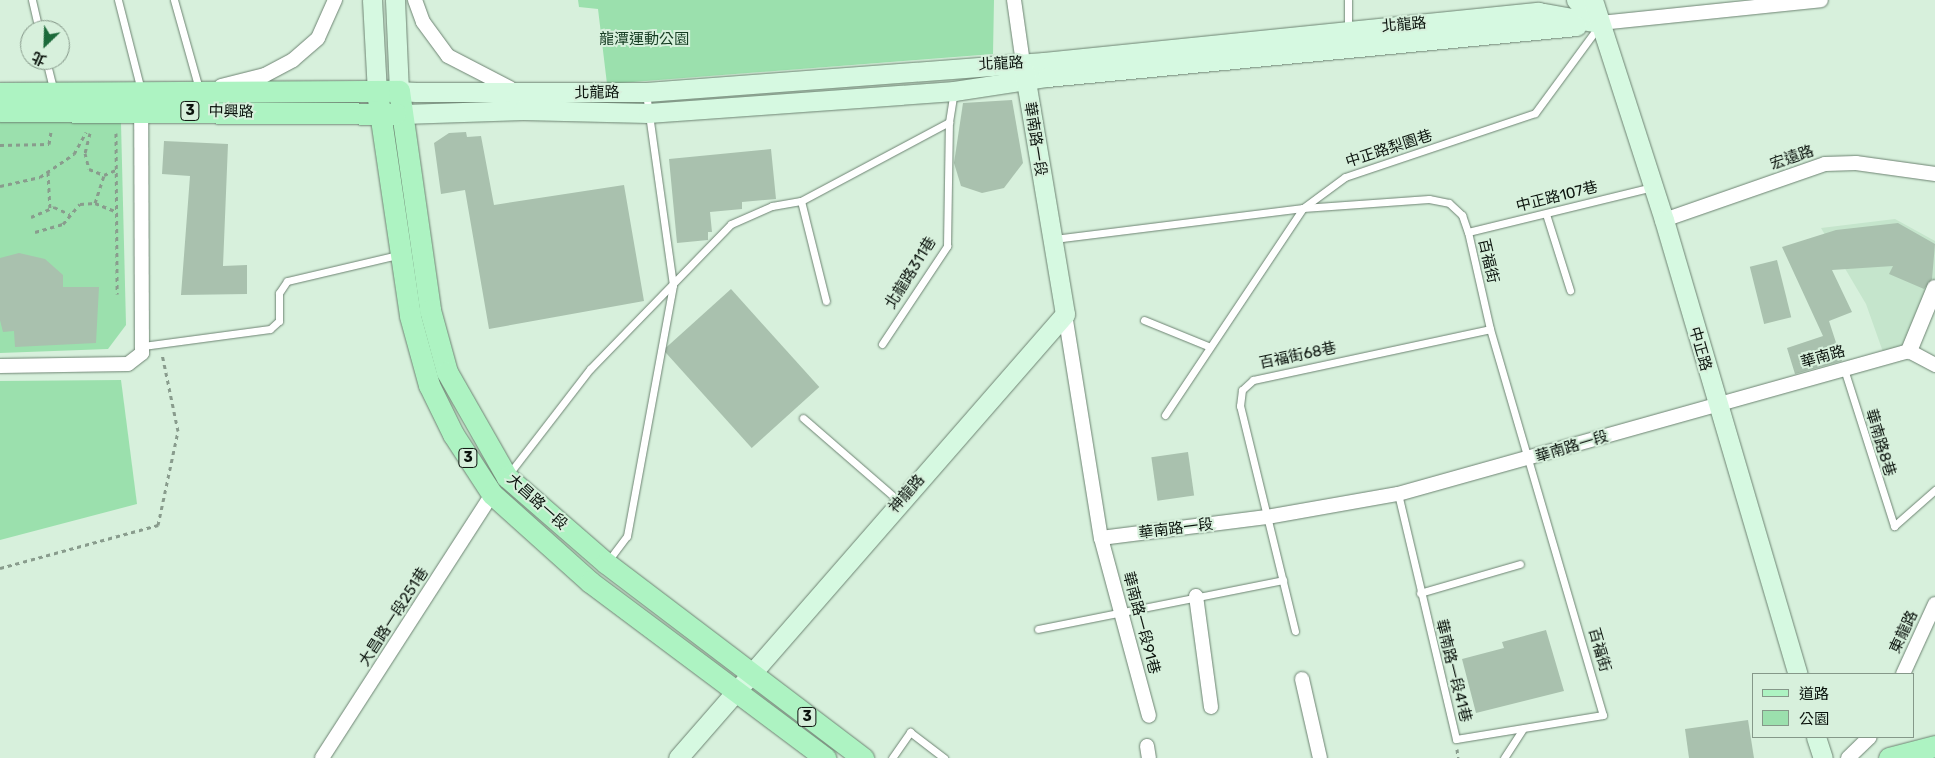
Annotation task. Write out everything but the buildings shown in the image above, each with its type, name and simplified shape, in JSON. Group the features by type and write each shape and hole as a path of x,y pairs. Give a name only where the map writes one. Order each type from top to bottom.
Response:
{"main road":[{"path":"372,0 377,92"},
{"path":"394,0 399,91"},
{"name":"中正路","path":"1576,0 1600,24"},
{"name":"中正路","path":"1593,0 1664,220 1717,405 1798,673"},
{"name":"北龍路","path":"403,114 523,110 648,113 954,91 1025,72 1348,30 1538,12 1600,24"},
{"name":"北龍路","path":"399,91 570,94 646,92 1025,72 1350,49 1600,24"},
{"name":"華南路一段","path":"1025,72 1065,314"},
{"name":"中興路","path":"201,101 399,91"},
{"name":"大昌路一段","path":"399,91 430,310 448,372 499,486 606,563 863,758"},
{"name":"中興路","path":"0,92 54,92 141,100 201,101 380,115 403,114"},
{"name":"大昌路一段","path":"377,92 410,316 429,385 453,434 499,486 590,582 825,758"},
{"name":"中興路","path":"0,111 141,100"},
{"name":"神龍路","path":"678,758 1065,314"},
{"path":"1816,738 1823,758"},
{"path":"1889,758 1935,746"}],"street":[{"path":"201,101 265,75 293,60 318,38 335,0"},
{"path":"415,0 423,22 448,56 463,67 504,87 570,94"},
{"path":"1014,0 1025,72"},
{"name":"北龍路","path":"1600,24 1747,4 1821,0"},
{"path":"0,366 128,364 142,353 141,100"},
{"name":"宏遠路","path":"1664,220 1825,164 1856,162 1935,174"},
{"path":"1935,288 1909,351 1935,365"},
{"name":"華南路一段","path":"1065,314 1101,538 1267,517 1398,494 1531,460 1717,405"},
{"name":"華南路","path":"1717,405 1843,368 1909,351"},
{"name":"大昌路一段251巷","path":"322,758 499,486"},
{"name":"華南路一段91巷","path":"1101,538 1122,610 1149,716"},
{"path":"1196,596 1212,707"},
{"name":"東龍路","path":"1903,673 1935,604"},
{"path":"1302,679 1320,758"},
{"path":"1848,758 1869,738"}],"lane":[{"path":"32,0 37,20"},
{"path":"118,0 141,100"},
{"path":"174,0 201,101"},
{"path":"1348,0 1350,49"},
{"name":"中正路梨園巷","path":"1165,415 1303,208 1345,177 1535,113 1600,24"},
{"path":"48,70 54,92"},
{"name":"北龍路311巷","path":"882,344 948,246 948,122 954,91"},
{"path":"606,563 627,536 672,285 646,92"},
{"path":"499,486 590,369 731,224 772,206 801,201 948,122"},
{"name":"中正路107巷","path":"1468,232 1653,186"},
{"name":"百福街","path":"1052,239 1303,208 1429,199 1448,203 1462,215 1468,232 1490,329 1531,460 1603,715"},
{"path":"801,201 826,301"},
{"path":"1546,214 1570,290"},
{"path":"143,346 270,329 279,320 279,293 287,281 401,254"},
{"path":"1144,320 1210,347"},
{"name":"百福街68巷","path":"1295,632 1240,406 1242,390 1254,380 1490,329"},
{"name":"華南路8巷","path":"1843,368 1894,526 1935,490"},
{"path":"803,418 900,502"},
{"name":"華南路一段41巷","path":"1398,494 1456,739 1603,715"},
{"path":"1420,593 1520,564"},
{"path":"1038,629 1122,610 1283,580"},
{"path":"1504,758 1523,729"},
{"path":"892,758 910,732 944,758"}],"path":[{"path":"0,145 49,144 51,132"},
{"path":"0,186 48,172 74,154 88,132 86,153 89,169 104,175 116,170"},
{"path":"116,133 117,294"},
{"path":"48,172 50,209"},
{"path":"95,203 104,175"},
{"path":"35,232 63,224 69,214 80,204 95,203 117,212"},
{"path":"31,217 50,209 69,214"},
{"path":"0,568 158,525 178,431 160,344"}],"shaded area":[{"path":"1895,219 1935,241 1935,278 1902,347 1883,352 1866,304 1821,228"}],"green space":[{"name":"龍潭運動公園","path":"578,0 994,0 993,54 607,84 598,9 579,7"},
{"path":"0,121 121,123 126,325 108,349 0,353"},
{"path":"121,380 137,504 0,540 0,381"}]}
